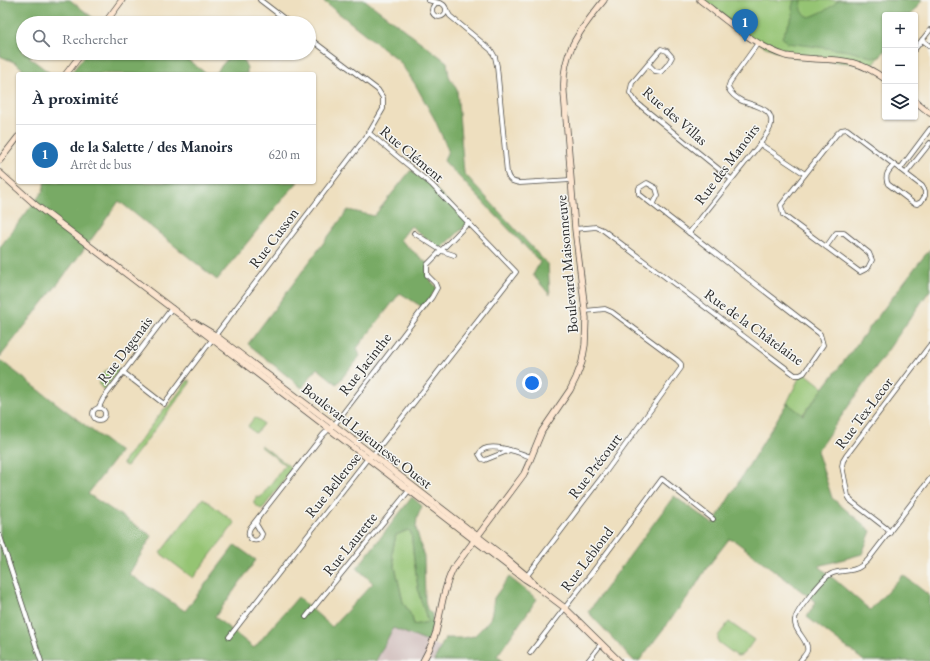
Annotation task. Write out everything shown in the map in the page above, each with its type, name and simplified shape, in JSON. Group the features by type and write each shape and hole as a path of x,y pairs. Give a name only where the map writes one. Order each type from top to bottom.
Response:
{"street":[{"path":"110,16 122,0"},
{"path":"260,0 281,16"},
{"path":"427,0 444,5 450,16 491,50 495,57 507,173 509,179 513,182 520,183 571,180"},
{"path":"427,0 433,14 436,17 454,20"},
{"name":"Boulevard Maisonneuve","path":"423,661 435,633 448,579 457,564 522,477 542,431 570,390 579,372 584,357 586,325 585,311 575,229 563,82 568,56 577,35 604,0"},
{"path":"700,0 758,43 777,53 788,56 852,62 868,68 882,77"},
{"path":"432,10 435,5 439,3"},
{"path":"442,17 445,15 446,9"},
{"path":"916,48 930,30"},
{"path":"922,40 930,46"},
{"name":"Rue Clément","path":"316,43 378,90 383,98 383,109 369,134 432,185 516,272"},
{"name":"Rue des Manoirs","path":"689,233 760,144 770,128 770,115 766,110 741,100 730,92 728,88 730,82 758,43"},
{"name":"Rue des Villas","path":"648,64 655,71 661,72 672,57 667,51 661,49 648,64 632,83 630,93 636,102 731,179"},
{"path":"68,72 77,60"},
{"path":"918,103 930,113"},
{"path":"826,247 836,233 844,234 869,254 872,260 868,268 860,272 826,247 783,214 781,205 841,130 847,129 894,164 900,169 906,173 922,186 925,190 925,196 921,202 917,204 913,203 888,184 886,180 888,171 894,164"},
{"path":"900,169 930,129"},
{"name":"Rue Cusson","path":"123,372 164,404 369,134"},
{"path":"0,160 16,140"},
{"path":"906,173 930,143"},
{"path":"760,144 805,174"},
{"name":"Boulevard Lajeunesse Ouest","path":"0,173 36,206 178,313 214,337 565,608 619,661"},
{"name":"Rue de la Châtelaine","path":"575,229 596,227 603,230 795,375 797,376 804,373 823,345 820,334 689,233 653,205 639,194 639,188 646,182 656,188 658,195 653,205"},
{"name":"Rue Jacinthe","path":"257,521 256,524 262,534 261,538 255,541 248,535 250,528 432,297 437,288 435,283 427,275 427,265 469,222"},
{"path":"414,233 441,251 454,255"},
{"name":"Rue Bellerose","path":"229,637 516,272"},
{"name":"Rue Dagenais","path":"99,407 103,399 172,308"},
{"name":"Rue Précourt","path":"526,578 679,372 681,365 678,360 612,312 605,309 585,311"},
{"name":"Rue Tex-Lecor","path":"890,533 886,528 851,501 848,496 842,464 846,456 930,345"},
{"path":"510,450 485,460 482,459 479,454 482,449 498,447 510,450 531,457"},
{"name":"Rue Leblond","path":"530,653 662,479 713,519"},
{"path":"800,661 806,653 807,648 795,624 795,617 799,610 826,577 836,572 855,570 862,566 870,558 930,479"},
{"name":"Rue Laurette","path":"306,617 411,488"},
{"path":"0,536 41,661"},
{"path":"588,661 601,644"}],"shaded area":[{"path":"393,628 441,647 434,661 376,661"}],"green space":[{"path":"0,0 70,0 91,16 16,16 16,60 33,60 48,72 26,72 16,63 0,56"},
{"path":"322,0 365,0 447,62 449,76 457,90 464,173 548,265 550,295 533,275 540,262 444,161 448,150 435,120 415,84 399,61"},
{"path":"700,0 922,0 913,12 882,12 882,54 870,69 860,64 798,58 763,46"},
{"path":"794,0 802,0 802,11 810,17 829,8 838,0 922,0 913,12 882,12 882,54 879,58 849,51 787,43 782,37 793,15 792,7"},
{"path":"82,60 188,60 204,72 72,72"},
{"path":"226,60 243,60 247,68 247,72 216,72"},
{"path":"411,170 431,184 469,222 440,250 411,226 400,240 428,264 427,276 437,288 424,308 400,293 357,348 360,356 337,384 317,368 302,388 248,344 348,210 374,216"},
{"path":"45,184 296,184 217,280 119,201 61,280 0,357 0,247 43,191"},
{"path":"930,249 930,290 817,451 832,498 871,531 862,554 819,566 870,610 903,575 930,596 930,661 864,661 807,617 816,602 735,541 729,539 706,569 693,590 639,661 634,661 588,612 674,496 713,524 787,403 803,415"},
{"path":"0,360 120,452 88,494 152,536 129,574 185,611 235,545 256,560 215,617 254,648 298,597 332,627 373,583 357,568 412,497 422,506 417,518 416,528 424,557 425,601 427,609 432,614 433,625 428,642 393,628 376,661 0,661","holes":["408,530 411,532 419,594 428,622 414,625 412,617 403,602 392,553 396,535"]},
{"path":"114,367 119,370 104,390 100,383 101,376 107,370"},
{"path":"805,373 824,388 802,415 787,403 800,376"},
{"path":"188,380 190,383 128,465 126,466 123,464 164,409 168,407"},
{"path":"254,418 263,424 256,433 253,432 248,426"},
{"path":"261,445 292,469 261,509 254,504 254,501 257,496 260,498 285,465 260,446"},
{"path":"203,498 235,523 193,578 160,553"},
{"path":"408,530 411,532 419,594 428,622 414,625 412,617 403,602 392,553 396,535"},
{"path":"509,577 537,599 497,656 503,661 434,661 445,638 463,638 474,636 484,626 490,619 494,598"},
{"path":"729,622 754,640 745,653 740,656 737,656 718,642 718,636"}],"place":[{"name":"de la Salette / des Manoirs","path":"745,42"}]}
